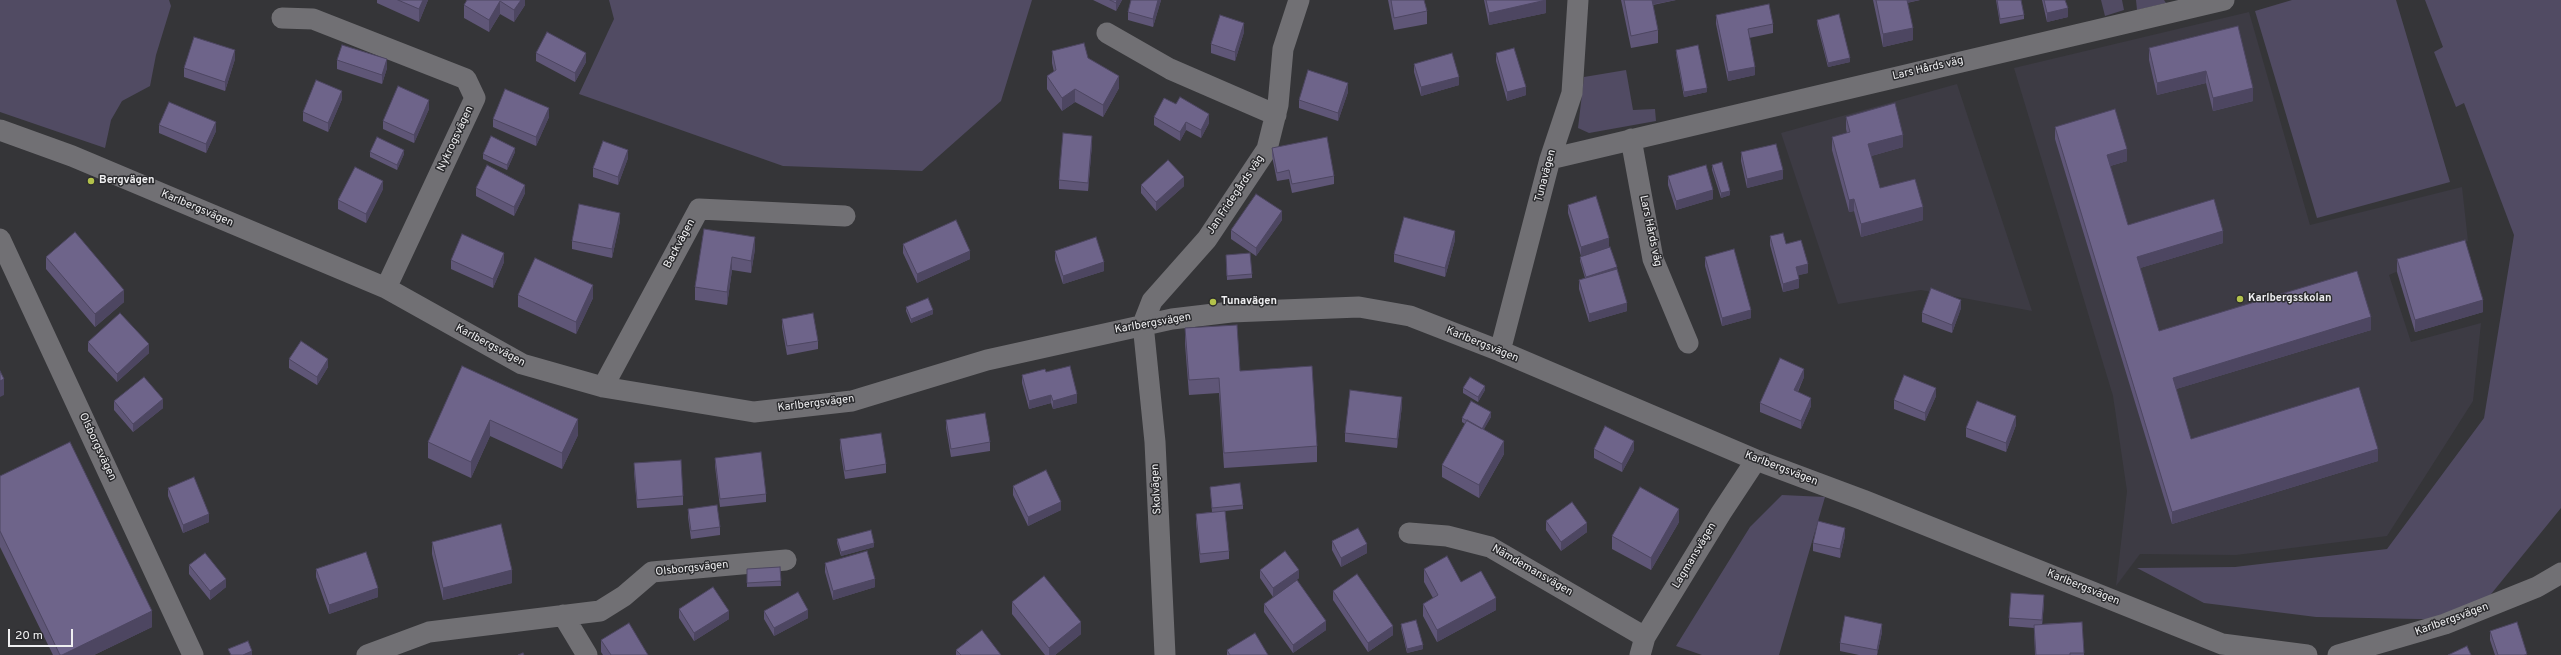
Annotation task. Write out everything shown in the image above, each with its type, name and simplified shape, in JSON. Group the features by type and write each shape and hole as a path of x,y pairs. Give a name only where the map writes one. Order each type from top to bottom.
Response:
{"street":[{"name":"Jan Fridegårds väg","path":"1143,324 1152,301 1207,239 1267,149 1276,114 1283,49 1299,0"},
{"name":"Tunavägen","path":"1500,351 1550,159 1572,92 1578,0"},
{"name":"Lars Hårds väg","path":"1550,159 2224,0"},
{"name":"Nykrogsvägen","path":"282,18 313,19 466,79 474,98 386,288"},
{"path":"1107,34 1170,69 1276,114"},
{"name":"Karlbergsvägen","path":"0,130 72,156 386,288 522,364 603,387 754,412 844,402 987,360 1143,324 1231,312 1359,307 1410,316 1500,351 1756,460 1863,500 2222,644 2307,655"},
{"name":"Lars Hårds väg","path":"1631,139 1653,259 1688,343"},
{"name":"Backvägen","path":"603,387 699,208 845,216"},
{"name":"Olsborgsvägen","path":"0,238 193,655"},
{"name":"Skolvägen","path":"1143,324 1155,442 1165,655"},
{"name":"Lagmansvägen","path":"1643,646 1721,513 1756,460"},
{"name":"Nämdemansvägen","path":"1409,533 1447,536 1490,547 1643,646"},
{"name":"Olsborgsvägen","path":"367,655 429,632 600,611 624,596 652,572 786,560"},
{"name":"Karlbergsvägen","path":"2338,655 2446,624 2537,587 2561,573"},
{"path":"563,615 587,655"}],"shaded area":[{"path":"0,0 169,0 171,6 156,55 150,86 122,101 111,120 105,148 0,112"},
{"path":"609,0 1032,0 1001,101 922,171 783,166 579,94 614,19"},
{"path":"2101,0 2122,0 2124,10 2105,16"},
{"path":"2136,0 2164,0 2166,3 2137,10"},
{"path":"2292,0 2396,0 2450,182 2317,218 2255,11"},
{"path":"2425,0 2561,0 2561,508 2470,620 2316,617 2204,603 2137,568 2235,567 2387,549 2484,418 2514,235 2464,103 2456,107 2434,52 2443,47"},
{"name":"Karlbergsskolan","path":"2249,12 2310,225 2462,187 2468,241 2389,275 2411,342 2481,323 2473,401 2387,536 2236,555 2140,554 2116,586 2127,491 2113,396 2014,68"},
{"path":"1626,70 1633,110 1655,109 1656,121 1589,133 1578,128 1584,77"},
{"path":"1957,84 2032,311 1921,290 1838,304 1781,133"},
{"path":"1782,495 1825,497 1779,655 1702,655 1676,646 1750,527"}],"building":[{"path":"398,0 423,0 419,9"},
{"path":"467,0 521,0 514,10 500,1 489,20 464,5"},
{"path":"1110,0 1117,0 1116,3"},
{"path":"1131,0 1158,0 1153,19 1128,12"},
{"path":"1391,0 1424,0 1427,11 1394,18"},
{"path":"1486,0 1546,0 1489,13"},
{"path":"1624,0 1652,0 1658,30 1631,36"},
{"path":"1876,0 1907,0 1913,28 1883,34"},
{"path":"1997,0 2021,0 2024,15 2000,19"},
{"path":"2044,0 2065,0 2068,8 2047,13"},
{"path":"1769,4 1773,24 1748,29 1755,67 1728,72 1716,15"},
{"path":"1839,14 1850,58 1828,63 1817,20"},
{"path":"1220,15 1244,23 1235,52 1211,44"},
{"path":"2238,26 2253,88 2213,98 2206,71 2157,83 2149,48"},
{"path":"547,32 586,53 575,73 536,53"},
{"path":"194,37 235,50 225,82 184,68"},
{"path":"1084,43 1088,58 1119,76 1103,105 1075,89 1062,98 1047,76 1056,70 1052,51"},
{"path":"342,45 387,59 382,75 337,60"},
{"path":"1698,45 1707,88 1684,92 1676,50"},
{"path":"1514,48 1526,87 1507,92 1496,53"},
{"path":"1452,53 1459,77 1421,87 1414,64"},
{"path":"1308,70 1348,83 1338,113 1299,100"},
{"path":"316,80 342,91 328,123 303,112"},
{"path":"398,86 429,100 414,135 383,121"},
{"path":"505,89 549,108 536,137 493,119"},
{"path":"1180,97 1209,114 1201,130 1186,122 1180,132 1154,117 1164,98 1176,104"},
{"path":"169,102 216,122 206,144 159,125"},
{"path":"1895,103 1903,135 1868,144 1880,188 1915,179 1923,207 1861,224 1854,199 1849,200 1832,137 1850,132 1846,117"},
{"path":"2115,109 2127,149 2107,155 2128,225 2214,199 2223,231 2137,257 2159,331 2357,271 2371,317 2173,378 2191,439 2359,387 2378,449 2172,512 2055,127"},
{"path":"1063,133 1092,136 1088,183 1059,180"},
{"path":"491,136 515,148 507,165 483,154"},
{"path":"377,137 404,150 397,165 370,152"},
{"path":"1327,137 1334,176 1292,184 1289,170 1277,173 1272,148"},
{"path":"603,141 628,150 618,177 593,168"},
{"path":"1776,144 1783,170 1747,179 1741,152"},
{"path":"1168,160 1184,177 1156,202 1141,185"},
{"path":"1722,162 1730,191 1721,193 1712,165"},
{"path":"487,165 525,185 514,207 476,188"},
{"path":"1706,165 1713,190 1676,201 1668,176"},
{"path":"355,167 383,181 366,214 338,200"},
{"path":"1256,194 1282,211 1256,248 1231,230"},
{"path":"1596,196 1609,238 1581,247 1568,205"},
{"path":"579,204 620,213 612,249 572,241"},
{"path":"1404,217 1455,231 1445,268 1394,254"},
{"path":"956,220 970,251 917,274 903,244"},
{"path":"704,229 755,237 751,261 732,257 727,292 695,287"},
{"path":"75,232 124,290 95,314 46,257"},
{"path":"1783,233 1786,244 1801,240 1808,264 1796,267 1799,279 1783,284 1770,236"},
{"path":"462,234 504,253 493,279 451,260"},
{"path":"1096,237 1104,262 1063,276 1055,251"},
{"path":"2465,240 2483,300 2415,320 2397,259"},
{"path":"1610,247 1617,267 1586,277 1580,257"},
{"path":"1734,249 1751,310 1722,318 1705,257"},
{"path":"1250,253 1252,274 1227,276 1226,255"},
{"path":"535,258 593,285 576,322 518,295"},
{"path":"1617,269 1627,303 1589,314 1579,280"},
{"path":"1931,288 1961,300 1952,325 1922,313"},
{"path":"928,298 933,310 911,319 906,307"},
{"path":"120,313 149,344 117,374 88,342"},
{"path":"813,313 818,341 787,346 782,319"},
{"path":"1237,325 1240,371 1312,366 1317,446 1224,453 1219,378 1189,380 1185,328"},
{"path":"301,341 328,359 317,377 289,359"},
{"path":"1780,358 1804,369 1794,390 1811,398 1801,421 1760,403"},
{"path":"462,366 578,419 562,453 490,420 471,462 428,442"},
{"path":"1070,366 1077,394 1053,401 1051,395 1029,401 1022,375 1045,369 1046,372"},
{"path":"0,371 4,379 0,381"},
{"path":"1904,375 1936,388 1925,413 1894,400"},
{"path":"144,377 163,399 133,424 114,401"},
{"path":"1470,377 1485,386 1478,397 1463,388"},
{"path":"1350,390 1402,397 1397,439 1345,433"},
{"path":"1471,401 1491,412 1482,429 1462,418"},
{"path":"1977,401 2016,416 2006,443 1966,428"},
{"path":"985,413 990,442 951,449 946,420"},
{"path":"1467,420 1504,441 1479,485 1442,465"},
{"path":"1605,426 1634,441 1622,464 1594,449"},
{"path":"881,433 886,464 845,471 840,439"},
{"path":"70,442 152,611 60,655 0,531 0,476"},
{"path":"761,452 766,494 720,499 715,458"},
{"path":"681,460 683,496 637,500 634,463"},
{"path":"1046,470 1061,502 1028,517 1013,486"},
{"path":"194,477 209,514 183,525 168,488"},
{"path":"1240,483 1243,505 1212,508 1210,487"},
{"path":"1640,487 1679,509 1651,558 1612,536"},
{"path":"1572,502 1587,523 1561,542 1546,521"},
{"path":"717,505 720,527 691,531 688,509"},
{"path":"1225,511 1229,551 1200,554 1196,514"},
{"path":"1818,521 1845,528 1840,549 1813,543"},
{"path":"501,524 512,570 443,588 432,542"},
{"path":"1358,528 1367,544 1341,558 1332,541"},
{"path":"871,530 874,543 841,552 837,539"},
{"path":"867,551 875,579 833,591 825,563"},
{"path":"1285,551 1299,570 1273,588 1260,570"},
{"path":"366,552 378,588 329,605 316,569"},
{"path":"205,553 226,579 210,591 189,565"},
{"path":"1447,556 1461,582 1481,571 1496,598 1437,630 1423,604 1438,595 1424,569"},
{"path":"780,567 781,581 747,583 747,569"},
{"path":"1357,574 1393,626 1368,643 1333,591"},
{"path":"1044,576 1081,622 1049,648 1012,602"},
{"path":"1297,580 1326,621 1293,645 1264,604"},
{"path":"713,587 729,611 694,633 679,609"},
{"path":"798,592 808,610 774,628 764,611"},
{"path":"2011,593 2044,595 2042,620 2009,618"},
{"path":"1845,616 1882,624 1877,650 1840,643"},
{"path":"1416,620 1423,645 1407,649 1401,624"},
{"path":"2082,622 2084,653 2070,653 2070,655 2036,655 2034,625"},
{"path":"2517,622 2527,654 2498,655 2490,631"},
{"path":"629,623 648,655 611,655 601,640"},
{"path":"982,630 1001,655 961,655 956,650"},
{"path":"1255,633 1268,655 1230,655 1227,650"},
{"path":"248,641 252,651 243,655 231,655 228,649"},
{"path":"2467,646 2471,655 2448,655"}],"place":[{"name":"Bergvägen","path":"91,181"},
{"name":"Karlbergsskolan","path":"2240,299"},
{"name":"Tunavägen","path":"1213,302"}]}
